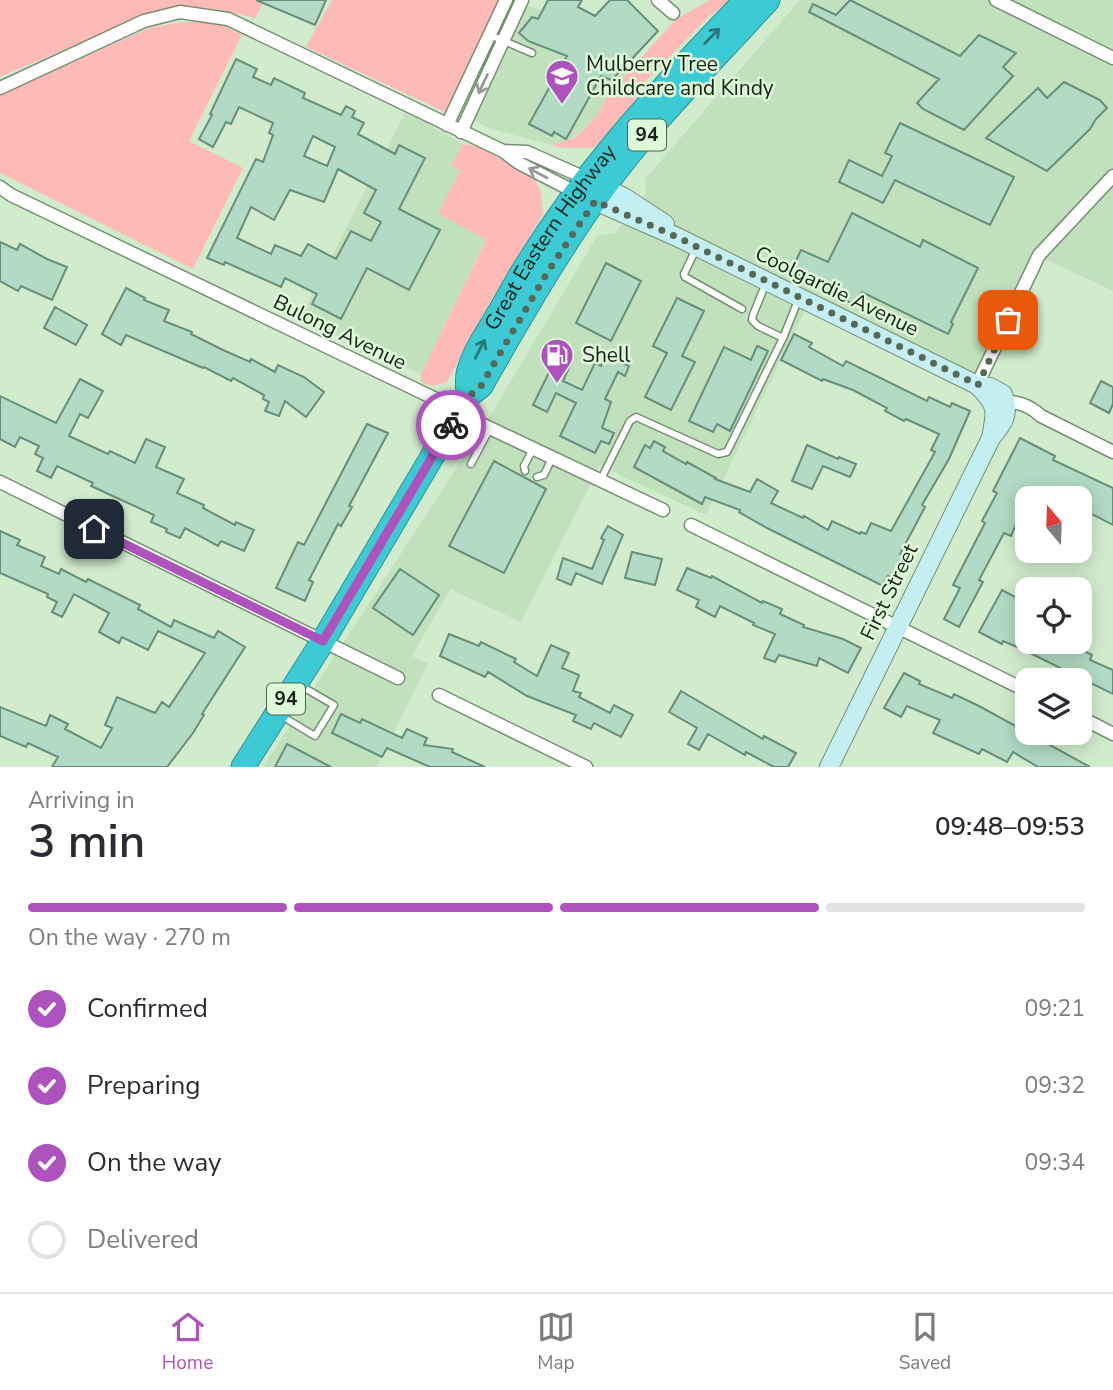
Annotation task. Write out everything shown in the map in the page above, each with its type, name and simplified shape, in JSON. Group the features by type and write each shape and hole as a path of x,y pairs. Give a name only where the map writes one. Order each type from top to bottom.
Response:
{"highway":[{"name":"Great Eastern Highway","path":"244,763 323,641 463,405 481,386 547,273 590,190 677,71 746,0"},
{"name":"Great Eastern Highway","path":"590,190 654,127 768,0"}],"street":[{"path":"447,125 506,0"},
{"path":"461,132 522,0"},
{"path":"658,0 673,13"},
{"path":"996,0 1113,58"},
{"name":"Coolgardie Avenue","path":"0,88 144,21 180,12 228,19 503,151 519,163 590,190 677,237 978,385 997,390 1003,394 1002,407 1022,404 1113,452"},
{"path":"978,385 1039,255 1113,176"},
{"name":"Bulong Avenue","path":"0,187 11,195 126,251 444,403 463,405 490,428 663,510"},
{"name":"First Street","path":"829,767 991,438 1004,423 1002,407"},
{"path":"0,482 398,678"},
{"path":"691,525 1015,685"},
{"path":"439,695 586,767"},
{"path":"1092,724 1113,734"}],"lane":[{"path":"490,35 532,53"},
{"path":"697,247 685,277 741,309"},
{"path":"767,281 752,320 758,326 783,338"},
{"path":"600,481 630,421 636,417 718,454 727,453 800,297"},
{"path":"471,464 490,428"},
{"path":"525,471 524,466 533,449"},
{"path":"537,477 544,475 552,458"},
{"path":"277,713 315,736 334,705 296,683"}],"shaded area":[{"path":"0,0 265,0 255,18 202,7 148,14 0,77"},
{"path":"332,0 501,0 447,113 306,47"},
{"path":"710,0 730,0 707,18 644,83 635,100 594,148 552,145 575,138 596,117 608,95 675,20"},
{"path":"800,0 1113,0 1113,291 1039,256 982,388 809,302 706,515 600,466 521,622 450,589 412,656 428,663 377,767 263,767 490,416 597,236 615,233 646,193 645,179"},
{"path":"526,5 582,25 630,71 608,95 596,117 574,138 552,145 491,129 473,120"},
{"path":"181,22 216,22 242,35 189,141 243,168 193,269 0,173 0,95 149,28"},
{"path":"406,111 463,144 451,165 461,170 486,239 421,374 300,318"},
{"path":"463,144 481,147 535,180 541,192 543,214 487,307 447,382 433,386 421,382 421,374 486,240 438,213 460,171 451,165"}],"building":[{"path":"256,0 326,0 315,25"},
{"path":"548,0 582,0 578,7 595,16 610,0 627,0 658,31 629,62 625,58 620,71 612,80 601,76 566,139 554,132 552,136 529,124 567,56 528,41 519,33 532,17 538,19"},
{"path":"850,0 960,56 979,35 1016,53 1003,67 1013,76 964,130 923,109 917,103 939,79 809,12 813,4 836,15"},
{"path":"236,59 257,69 253,77 271,85 274,78 305,93 303,98 341,115 346,106 355,111 352,117 364,123 358,134 395,154 399,145 425,158 399,209 440,230 409,290 367,268 341,319 312,304 317,294 285,278 281,287 225,262 224,265 207,258 256,159 263,162 273,135 269,133 273,123 239,107 231,124 226,122 213,147 199,139 212,115 210,114","holes":["313,136 335,147 327,166 304,156","338,169 376,190 364,213 381,222 371,241 351,231 336,259 308,244 301,256 275,245 271,254 237,238 251,207 274,220 290,190 324,202"]},
{"path":"1064,82 1100,100 1107,108 1090,129 1047,171 986,138 1038,88 1047,98"},
{"path":"900,123 1014,177 990,225 895,180 883,203 839,182 849,160 882,176 892,156 885,153"},
{"path":"852,213 920,247 923,240 978,268 951,322 953,324 948,334 862,292 855,305 791,271 801,250 828,262"},
{"path":"0,242 17,250 20,244 67,267 52,300 21,286 18,291 0,281"},
{"path":"606,263 641,281 611,341 576,323"},
{"path":"126,288 145,298 144,300 169,310 164,321 275,372 278,365 304,377 324,392 306,417 285,401 279,416 265,411 269,402 263,399 264,395 233,378 231,381 126,335 121,345 102,334"},
{"path":"677,298 704,311 682,356 695,362 671,410 645,397 667,353 653,346"},
{"path":"55,307 87,325 76,345 44,328"},
{"path":"794,334 812,343 809,347 843,366 846,361 927,401 929,397 950,407 952,403 970,411 949,459 922,505 925,507 900,554 907,558 895,580 888,576 883,586 767,528 739,512 740,510 705,497 702,504 634,467 645,445 650,448 654,441 665,447 663,451 686,464 687,462 715,479 750,492 757,479 778,491 771,503 803,518 804,516 828,530 832,521 860,534 866,534 871,523 891,531 935,452 931,450 939,434 906,419 904,421 885,411 887,408 853,390 823,379 822,381 781,360"},
{"path":"757,346 768,351 730,431 717,424 713,432 689,421 724,347 751,360"},
{"path":"559,352 573,359 563,381 582,390 595,363 601,366 606,355 629,366 625,376 618,372 605,399 611,402 602,428 614,433 609,444 601,441 595,453 560,436 576,403 556,393 547,412 533,405"},
{"path":"80,379 103,391 88,418 80,414 69,436 135,463 146,439 165,447 156,467 184,479 177,493 204,505 203,508 235,525 236,522 254,530 244,551 221,541 218,546 185,528 180,538 166,532 167,529 151,522 154,515 91,486 93,483 57,466 51,478 37,471 43,458 35,454 39,446 20,437 15,447 0,439 0,396 56,423"},
{"path":"1101,381 1113,387 1113,404 1109,413 1090,403"},
{"path":"367,424 388,433 349,506 352,507 341,526 338,524 309,580 313,582 305,601 276,588 298,542 304,545"},
{"path":"1020,438 1055,456 1053,460 1113,488 1113,525 1092,514 1092,486 1015,486 1015,527 1011,536 1004,533 979,580 983,582 959,627 944,619 960,588 953,585 985,523 982,521 997,493 993,491"},
{"path":"807,445 856,464 850,477 823,466 812,489 792,481"},
{"path":"494,461 546,489 504,573 449,546"},
{"path":"608,526 623,535 602,584 576,573 571,585 557,579 563,558 592,569 604,540 601,538"},
{"path":"0,531 20,540 17,545 45,557 41,566 59,574 61,569 86,582 88,579 140,605 138,609 171,627 174,620 214,638 218,631 245,647 202,714 204,715 193,733 167,767 52,767 58,757 28,743 26,747 0,736 0,707 46,726 50,715 68,724 65,729 101,748 112,728 105,725 117,697 155,713 162,702 169,707 205,653 158,631 148,650 122,637 119,643 99,632 109,613 74,594 62,617 52,612 57,602 47,597 48,594 0,573"},
{"path":"632,552 662,559 655,585 625,578"},
{"path":"687,568 711,578 712,576 762,603 763,601 782,609 780,614 804,625 803,627 843,639 861,648 848,673 819,658 817,666 779,655 775,662 764,658 775,634 720,606 715,617 696,607 699,600 677,590"},
{"path":"400,569 439,595 413,635 373,608"},
{"path":"1002,590 1015,597 1015,646 1003,641 1002,644 979,632"},
{"path":"449,634 479,646 481,642 516,659 514,662 537,676 551,645 569,653 562,668 579,675 573,691 581,693 579,697 610,713 614,705 633,715 621,737 594,723 591,729 573,721 576,715 527,696 488,672 485,677 440,656"},
{"path":"1032,654 1090,654 1090,660 1113,670 1113,694 1092,684 1092,668 1060,668"},
{"path":"904,673 920,681 919,684 952,698 954,694 1015,726 1015,745 1050,745 1090,767 1038,767 1013,752 1007,762 982,749 979,754 933,733 940,720 907,706 901,717 884,708"},
{"path":"681,691 763,739 764,736 796,753 788,767 774,767 746,752 745,755 708,734 699,750 688,744 697,728 669,712"},
{"path":"341,714 360,723 362,719 402,738 407,729 427,738 424,745 453,749 452,752 485,767 430,767 387,748 382,757 332,733"},
{"path":"287,744 331,767 275,767"}],"way so far":[{"path":"451,425 468,397 481,386 547,273 595,201 677,237 978,385 1008,320"}],"place":[{"name":"Mulberry Tree Childcare and Kindy","path":"562,106"},
{"name":"Shell","path":"557,385"}],"route":[{"path":"94,529 323,641 451,425"}]}
